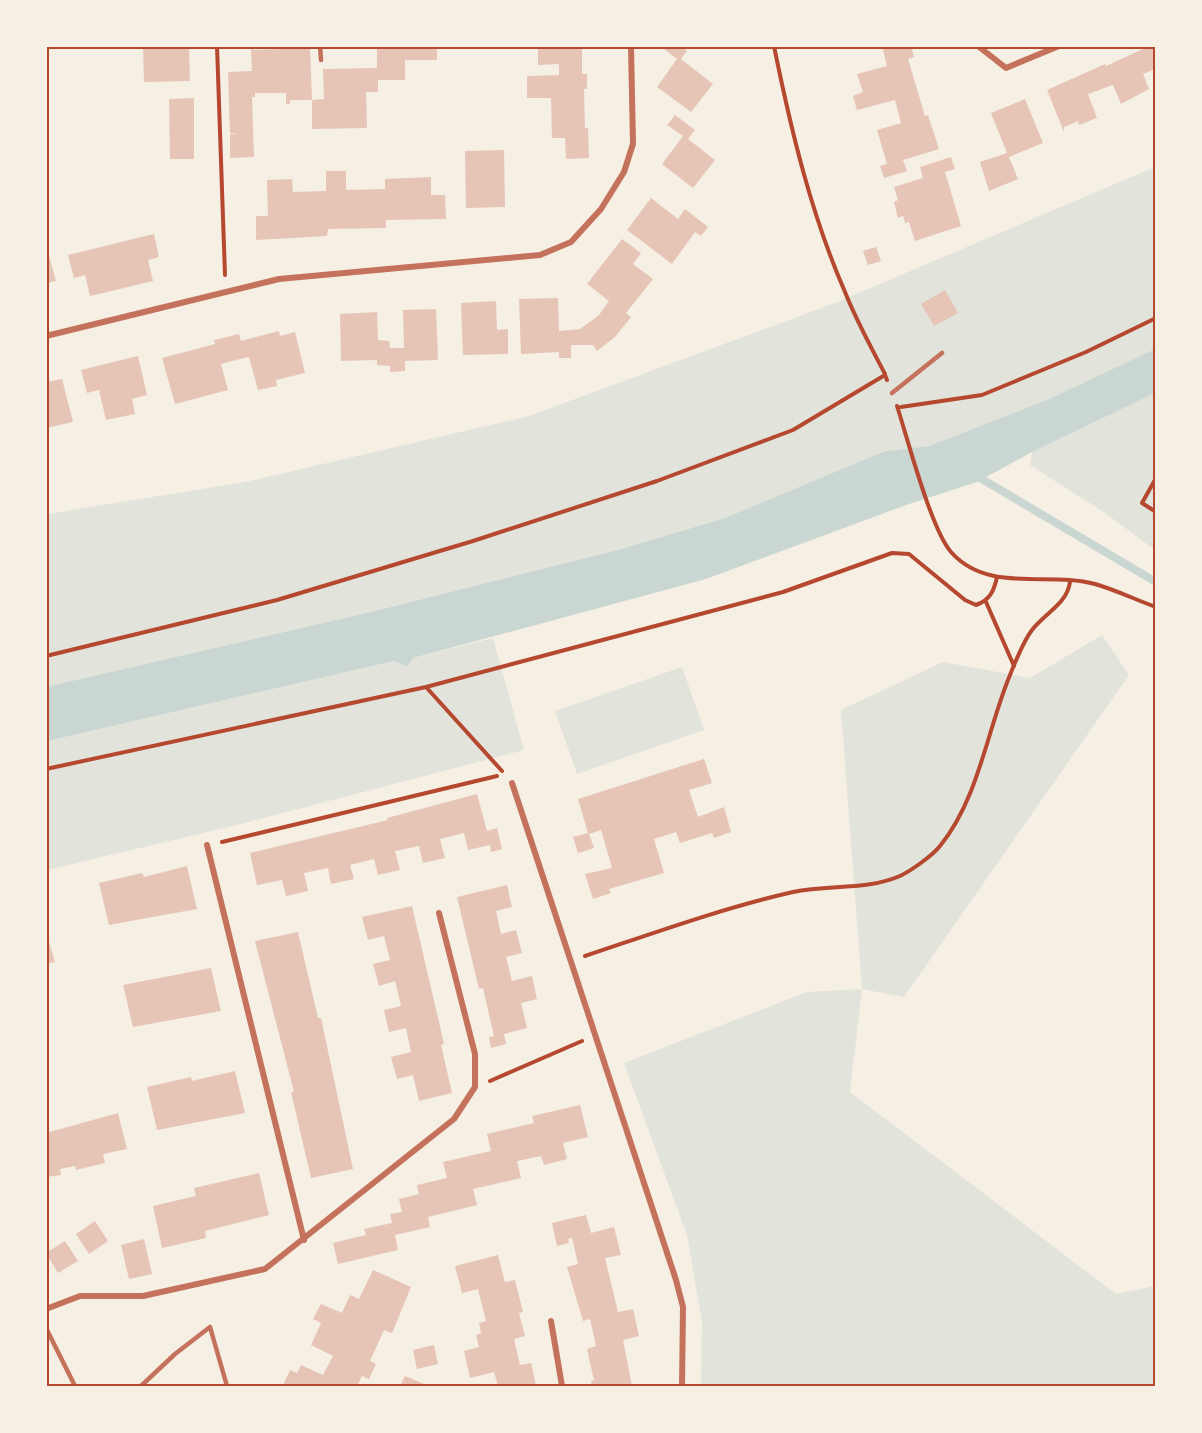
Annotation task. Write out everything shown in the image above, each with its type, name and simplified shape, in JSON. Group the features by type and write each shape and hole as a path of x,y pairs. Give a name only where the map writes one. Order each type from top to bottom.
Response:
{"street":[{"path":"46,336 226,294 279,279 540,255 571,242 601,209 624,172 633,144 631,46"},
{"path":"978,46 1006,68 1059,46"},
{"path":"512,783 683,1307 682,1386"},
{"path":"207,845 304,1240"},
{"path":"46,1309 80,1296 143,1296 265,1269 454,1119 475,1087 475,1054 439,913"},
{"path":"551,1321 562,1386"}],"lane":[{"path":"320,46 321,60"},
{"path":"892,393 942,353"},
{"path":"141,1386 175,1354 210,1327 227,1386"},
{"path":"46,1328 75,1386"}],"path":[{"path":"217,46 226,294"},
{"path":"774,46 809,191 844,292 885,375 938,527 951,552 972,568 997,578 1094,584 1155,607"},
{"path":"897,407 982,395 1086,352 1155,318"},
{"path":"46,656 277,600 473,541 657,481 793,430 885,375"},
{"path":"1155,478 1142,503 1155,512"},
{"path":"46,769 426,687 783,592 892,553 909,554 965,600 976,605 986,602 994,590 997,578"},
{"path":"570,961 762,899 809,889 861,888 902,875 939,847 965,804 1014,666 1030,632 1044,616 1062,602 1069,591 1070,582"},
{"path":"986,602 1014,666"},
{"path":"426,687 512,783"},
{"path":"207,845 494,775"},
{"path":"475,1087 595,1036"}],"shaded area":[{"path":"1155,167 1155,349 1049,399 929,446 885,451 725,518 618,550 379,610 47,687 47,514 245,482 529,416 835,303"},
{"path":"1155,349 1155,393 1032,452 977,482 909,504 706,579 413,658 407,667 394,661 47,741 46,687 379,610 618,550 725,518 885,451 929,446 1049,399"},
{"path":"1155,393 1155,550 1105,513 1030,465 1032,452"},
{"path":"1102,635 1129,675 904,997 862,989 841,710 943,662 1030,678"},
{"path":"493,638 524,750 233,826 47,870 46,741 394,661 407,667 413,658"},
{"path":"682,667 704,730 577,774 555,711"},
{"path":"862,989 850,1092 1116,1294 1155,1286 1155,1386 701,1386 702,1322 687,1235 624,1063 807,992"}],"building":[{"path":"143,46 189,46 190,81 144,82"},
{"path":"377,46 437,46 437,60 405,60 405,80 378,80 378,92 366,92 367,128 312,129 312,100 324,99 323,69 377,68"},
{"path":"538,46 582,46 582,74 587,74 587,89 584,89 585,128 588,128 589,158 566,159 565,138 552,138 551,98 527,98 527,76 559,75 559,64 538,65"},
{"path":"660,46 682,46 687,51 681,59 713,84 691,112 657,87 677,59"},
{"path":"882,46 911,46 914,57 908,59 925,116 928,115 939,149 903,160 907,171 884,178 880,166 887,164 877,130 901,123 895,100 857,110 853,96 863,92 857,74 887,66"},
{"path":"1155,46 1155,69 1143,74 1149,89 1121,104 1113,85 1088,94 1097,118 1079,125 1078,121 1064,127 1064,132 1047,90 1105,64 1106,66 1145,48"},
{"path":"253,47 253,50 310,48 312,100 290,100 290,104 286,104 286,93 255,93 255,97 252,97 254,157 230,158 230,134 239,134 230,133 228,72 252,71 251,48"},
{"path":"194,98 194,159 170,159 169,99"},
{"path":"1025,99 1043,143 1009,157 1018,179 989,191 980,162 1007,153 991,113"},
{"path":"675,115 695,130 688,139 715,160 693,188 662,164 683,136 667,125"},
{"path":"504,150 505,207 466,208 465,151"},
{"path":"951,157 955,169 945,172 961,226 915,241 909,222 905,223 903,216 898,218 894,202 898,200 894,187 923,178 920,167"},
{"path":"326,171 346,171 346,190 385,189 385,179 431,177 431,195 445,195 446,219 386,220 386,228 328,229 327,236 256,240 256,216 268,216 267,180 292,179 293,192 326,191"},
{"path":"651,198 678,219 685,209 708,227 701,236 695,232 672,264 627,230"},
{"path":"154,234 159,257 148,260 153,281 90,296 85,275 74,278 68,255"},
{"path":"622,239 641,253 633,264 653,279 626,313 631,317 615,337 597,351 593,345 571,345 571,358 559,358 559,352 521,354 519,299 558,298 559,331 580,329 599,315 609,301 587,284"},
{"path":"46,245 56,281 46,283"},
{"path":"876,247 881,261 868,265 863,251"},
{"path":"945,290 958,313 934,326 921,304"},
{"path":"496,301 497,330 508,329 508,354 463,355 461,303"},
{"path":"436,309 438,360 405,361 405,371 390,372 390,366 377,365 377,360 341,361 340,314 377,312 378,340 389,341 390,348 404,348 403,310"},
{"path":"279,331 280,336 295,332 305,373 276,380 277,386 258,390 249,357 232,361 221,364 228,390 175,404 162,358 215,344 214,340 239,334 241,341"},
{"path":"138,356 147,395 132,399 135,414 106,420 99,390 87,393 81,370"},
{"path":"62,379 73,422 46,428 46,382"},
{"path":"704,759 712,783 689,790 698,817 724,807 731,832 714,838 712,833 680,843 676,832 654,839 664,873 609,889 611,893 593,899 585,874 612,868 601,830 589,834 594,848 578,853 573,837 588,833 578,799"},
{"path":"477,794 487,831 497,828 502,849 491,852 490,845 468,850 464,833 440,839 445,858 423,863 419,846 395,851 400,870 378,875 374,859 350,865 354,879 331,884 328,868 304,873 308,891 286,896 282,880 257,885 250,853 388,820 387,818"},
{"path":"187,866 197,909 109,925 99,883 142,873 144,877"},
{"path":"507,885 512,907 496,911 501,934 516,930 522,953 506,957 512,981 532,976 537,999 521,1003 527,1028 504,1034 506,1044 491,1048 489,1037 494,1036 483,988 479,989 457,897"},
{"path":"412,906 444,1044 441,1045 452,1093 419,1101 413,1075 397,1079 391,1057 411,1052 406,1028 389,1032 384,1010 401,1006 395,981 379,986 373,964 390,960 384,936 368,940 362,917"},
{"path":"46,932 55,962 46,964"},
{"path":"298,932 318,1018 321,1018 353,1169 311,1178 291,1092 294,1092 255,941"},
{"path":"211,968 221,1011 133,1027 123,985"},
{"path":"235,1071 245,1113 157,1130 147,1087 191,1077 192,1081"},
{"path":"580,1105 588,1137 563,1143 567,1159 544,1165 541,1156 517,1161 521,1178 473,1189 477,1205 428,1217 430,1227 395,1235 398,1250 338,1264 333,1243 366,1235 364,1229 392,1223 390,1214 402,1212 399,1199 419,1194 417,1185 447,1178 443,1162 491,1151 487,1134 534,1123 532,1116"},
{"path":"118,1113 127,1149 103,1154 105,1163 76,1170 75,1166 60,1169 61,1175 46,1177 46,1133"},
{"path":"259,1173 269,1215 205,1231 206,1238 162,1248 153,1206 196,1196 194,1188"},
{"path":"586,1215 591,1233 614,1227 621,1255 605,1258 618,1312 633,1309 639,1336 623,1340 632,1386 592,1386 591,1381 594,1380 587,1349 596,1346 590,1319 583,1321 567,1267 578,1264 572,1238 568,1239 569,1243 557,1246 552,1223"},
{"path":"95,1221 108,1241 89,1254 76,1234"},
{"path":"144,1239 152,1274 129,1279 121,1245"},
{"path":"65,1241 78,1261 58,1273 46,1253"},
{"path":"498,1255 505,1282 515,1280 523,1312 519,1313 525,1336 514,1339 520,1365 531,1363 536,1386 498,1386 494,1372 470,1378 464,1351 479,1347 476,1335 481,1333 479,1323 486,1321 478,1289 462,1293 455,1266"},
{"path":"373,1270 411,1287 392,1333 384,1330 370,1361 376,1364 369,1379 362,1376 357,1386 283,1385 290,1370 297,1373 301,1365 323,1375 333,1356 311,1345 321,1323 313,1319 321,1304 342,1313 350,1295 359,1299"},
{"path":"434,1345 438,1364 417,1369 413,1350"},
{"path":"405,1376 429,1386 400,1386"}],"waterway":[{"path":"975,475 1156,582"}]}
